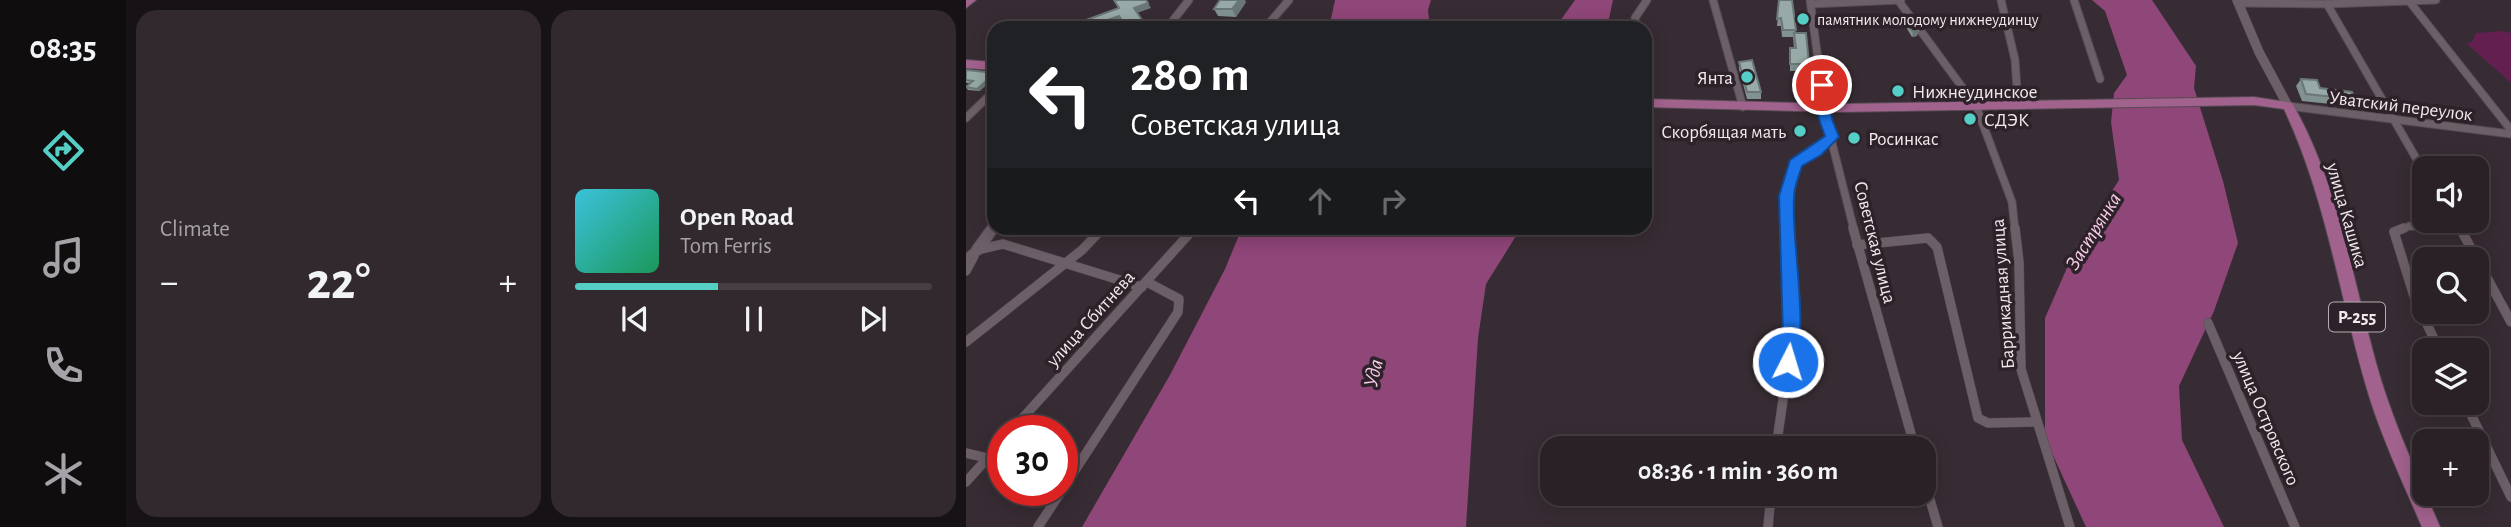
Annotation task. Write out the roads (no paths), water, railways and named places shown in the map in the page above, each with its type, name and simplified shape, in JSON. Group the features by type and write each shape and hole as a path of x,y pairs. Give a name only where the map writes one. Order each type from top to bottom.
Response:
{"highway":[{"path":"966,5 971,0"},
{"path":"966,64 987,66"},
{"path":"1652,103 1824,108 2254,101 2288,106"},
{"name":"улица Кашика","path":"2288,106 2302,133 2319,180 2379,398 2431,527"}],"street":[{"path":"1172,21 1189,0"},
{"path":"1271,21 1289,0"},
{"path":"1636,21 1647,0"},
{"path":"1713,0 1743,107"},
{"name":"Баррикадная улица","path":"1898,0 1976,106 2012,202 2018,262 2021,369 2070,527"},
{"path":"1810,2 1904,0"},
{"path":"2001,0 2015,60 2018,105"},
{"path":"2074,0 2100,79"},
{"path":"2237,2 2327,4 2436,0"},
{"path":"2409,1 2511,132"},
{"name":"Советская улица","path":"1810,2 1824,108 1857,245 1912,436"},
{"name":"улица Кашика","path":"2237,2 2259,52 2288,106"},
{"path":"2327,4 2414,156"},
{"path":"966,118 987,98"},
{"name":"Уватский переулок","path":"2288,106 2511,132"},
{"path":"1778,436 1792,338 1786,196 1789,176 1795,163 1816,151 1832,137"},
{"path":"2412,226 2394,232 2395,240 2414,296 2433,338"},
{"path":"2464,233 2511,322"},
{"path":"966,271 988,235"},
{"path":"966,342 1095,235"},
{"name":"улица Сбитнева","path":"1026,415 1188,235"},
{"path":"1857,245 1928,238 1937,247 1978,418 1988,423 2037,422"},
{"path":"966,259 977,250 1003,244 1145,284 1179,299 1178,312 1038,527"},
{"name":"улица Островского","path":"2208,323 2295,527"},
{"path":"2471,415 2511,497"},
{"path":"966,453 987,458 966,482"},
{"path":"1768,527 1770,506"},
{"path":"1932,506 1938,527"}],"water":[{"path":"1335,0 1431,0 1428,10 1429,21 1330,21"},
{"path":"1575,0 1613,0 1608,21 1560,21"},
{"name":"Застрянка","path":"2092,0 2152,0 2196,66 2194,88 2223,181 2238,243 2214,311 2179,386 2182,440 2224,527 2086,527 2045,438 2045,318 2077,245 2119,180 2111,122 2114,93 2127,75 2105,11"},
{"name":"Уда","path":"1239,235 1517,235 1486,284 1478,338 1466,527 1082,527 1170,375 1225,269"}],"place":[{"name":"памятник молодому нижнеудинцу","path":"1803,19"},
{"name":"Янта","path":"1747,77"},
{"name":"Нижнеудинское","path":"1898,91"},
{"name":"СДЭК","path":"1970,119"},
{"name":"Скорбящая мать","path":"1800,131"},
{"name":"Росинкас","path":"1854,138"}]}
